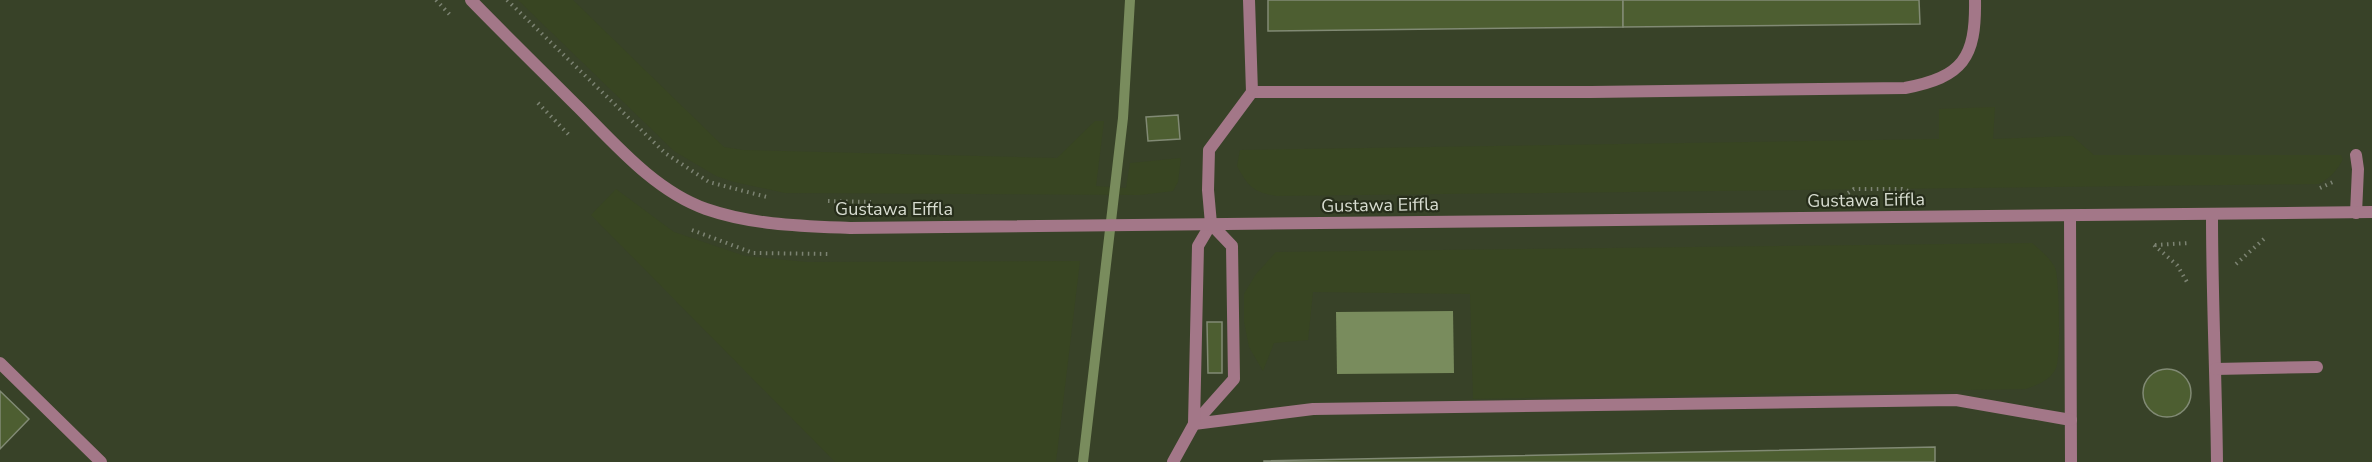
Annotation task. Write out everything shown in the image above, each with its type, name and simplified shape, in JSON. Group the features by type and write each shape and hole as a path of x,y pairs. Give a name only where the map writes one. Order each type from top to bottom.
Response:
{"street":[{"name":"Gustawa Eiffla","path":"471,0 612,141 654,178 680,196 704,208 741,219 793,226 850,228 2372,212"},
{"path":"1194,424 1198,246 1211,224 1208,190 1209,150 1251,92 1249,0"},
{"path":"1251,92 1591,92 1905,88 1933,83 1957,69 1972,46 1975,0"},
{"path":"2356,155 2358,169 2356,213"},
{"path":"2212,214 2211,307 2216,369 2217,462"},
{"path":"2070,216 2071,462"},
{"path":"1173,462 1194,424 1234,379 1232,246 1211,224"},
{"path":"0,363 101,462"},
{"path":"2216,369 2317,367"},
{"path":"1194,424 1313,409 1956,400 2071,420"}],"path":[{"path":"507,0 665,153 709,182 771,198"},
{"path":"1845,195 1854,189 1902,189 1917,195"},
{"path":"823,201 878,202"},
{"path":"2235,265 2263,238 2270,237"},
{"path":"2154,245 2177,265 2187,282"}],"shaded area":[{"path":"0,0 2372,0 2372,462 0,462"},
{"path":"518,0 573,0 724,147 743,150 1057,158 1095,121 1104,121 1096,186 1126,188 1130,163 1181,158 1178,182 1173,191 1140,195 785,193 734,182 716,176 674,151"},
{"path":"1995,107 1993,139 2072,136 2094,155 2341,155 2343,159 2333,174 2319,184 1276,196 1252,187 1244,179 1237,166 1240,150 1939,139 1939,109"},
{"path":"616,189 674,232 745,256 807,262 1080,261 1056,462 835,462 591,215"},
{"path":"2032,243 2049,259 2056,271 2059,351 2058,362 2051,376 2026,389 1473,399 1470,294 1313,292 1308,340 1274,343 1263,371 1249,347 1244,322 1244,294 1256,274 1276,252"},
{"path":"1453,311 1454,373 1337,374 1336,312"}],"building":[{"path":"1268,0 1623,0 1623,27 1268,31"},
{"path":"1623,0 1919,0 1920,24 1623,27"},
{"path":"1178,115 1180,139 1148,141 1146,117"},
{"path":"1207,322 1222,322 1222,373 1208,373"},
{"path":"2167,369 2184,376 2191,393 2184,410 2167,417 2150,410 2143,393 2150,376"},
{"path":"0,391 29,419 0,449"},
{"path":"1935,447 1935,462 1264,462 1264,461"}],"waterway":[{"path":"1083,462 1123,118 1130,0"}]}
